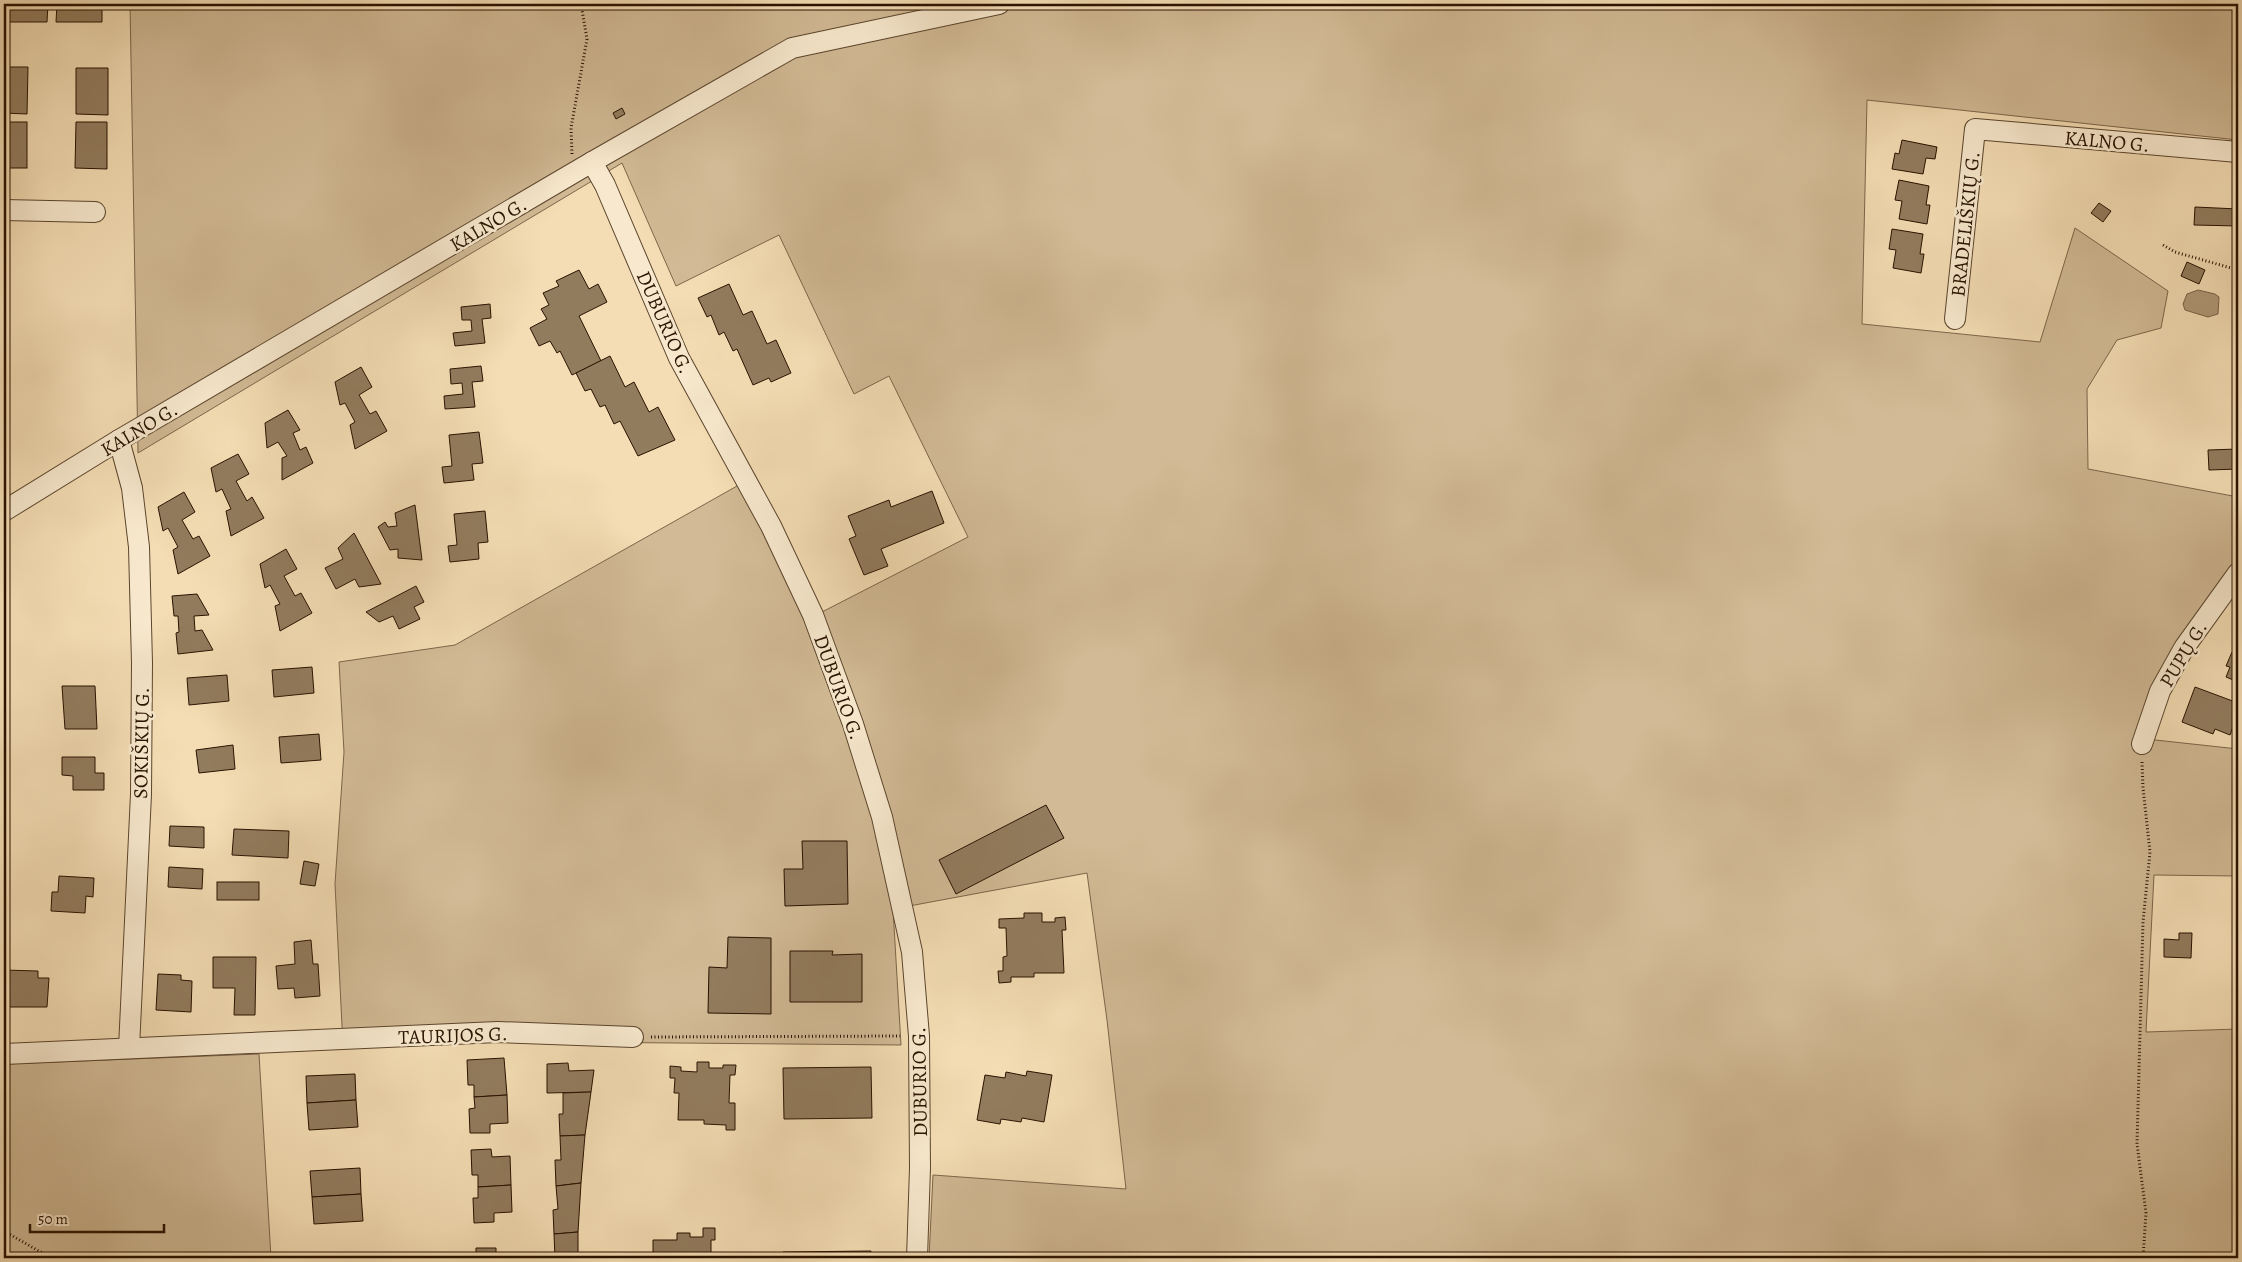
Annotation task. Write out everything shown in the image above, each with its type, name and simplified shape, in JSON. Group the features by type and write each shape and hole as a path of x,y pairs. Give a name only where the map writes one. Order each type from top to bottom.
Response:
{"street":[{"name":"KALNO G.","path":"4,511 119,440 592,162 792,48 999,4"},
{"name":"KALNO G.","path":"1975,129 2238,152"},
{"name":"BRADELIŠKIŲ G.","path":"1955,319 1975,129"},
{"name":"DUBURIO G.","path":"592,162 609,193 679,358 771,526 813,615 853,724 882,817 912,952 919,1036 920,1168 917,1258"},
{"path":"4,210 95,212"},
{"name":"SOKIŠKIŲ G.","path":"119,440 132,488 139,546 142,663 141,794 129,1048"},
{"name":"PUPŲ G.","path":"2142,744 2160,690 2179,657 2238,573"},
{"name":"TAURIJOS G.","path":"4,1054 498,1032 633,1037"}],"path":[{"path":"573,174 571,128 587,39 581,4"},
{"path":"2162,245 2175,252 2238,270"},
{"path":"2142,744 2143,788 2150,852 2143,922 2137,1144 2146,1213 2142,1258"},
{"path":"633,1037 902,1036"},
{"path":"4,1231 51,1258"}],"shaded area":[{"path":"130,4 2221,4 2238,8 2238,140 1867,100 1862,324 2040,342 2075,228 2168,291 2161,328 2117,340 2087,389 2088,469 2238,497 2238,561 2163,671 2137,738 2238,749 2238,876 2154,875 2146,1032 2238,1029 2238,1258 929,1258 933,1175 1126,1189 1107,1020 1087,873 893,909 901,1045 450,1041 343,1046 335,884 344,752 339,662 455,645 753,477 820,613 968,537 889,376 854,394 779,235 676,286 622,163 138,453"},
{"path":"2198,290 2215,294 2219,297 2218,314 2208,317 2185,310 2183,304 2187,294"},
{"path":"259,1054 271,1258 4,1258 4,1064"}],"building":[{"path":"4,4 48,4 47,22 4,22"},
{"path":"57,4 102,4 102,22 56,22"},
{"path":"4,67 28,67 27,114 4,113"},
{"path":"76,68 108,68 108,115 76,114"},
{"path":"622,108 625,114 616,119 613,113"},
{"path":"4,122 27,122 27,168 4,168"},
{"path":"76,122 107,122 107,169 75,168"},
{"path":"1902,140 1937,147 1935,159 1926,158 1923,174 1892,169 1895,153 1899,154"},
{"path":"1899,180 1929,186 1926,205 1930,205 1927,224 1899,219 1902,201 1895,200"},
{"path":"2099,203 2111,211 2103,222 2091,213"},
{"path":"2195,207 2238,209 2238,226 2194,225"},
{"path":"1892,229 1923,234 1920,254 1924,254 1921,273 1893,268 1896,250 1889,249"},
{"path":"2187,262 2205,270 2199,284 2181,276"},
{"path":"579,270 589,289 598,284 607,302 579,316 601,361 572,375 560,351 557,353 550,341 539,346 530,328 547,319 541,309 549,305 543,293 559,286 556,281"},
{"path":"729,284 743,315 752,311 767,344 776,340 791,373 771,382 769,378 753,385 737,349 733,351 724,332 719,335 711,315 707,317 698,298"},
{"path":"490,304 491,318 482,319 485,343 455,346 453,333 472,331 471,320 462,320 461,307"},
{"path":"610,356 625,387 634,382 649,412 658,407 675,440 638,456 620,421 614,424 605,405 600,407 591,389 585,391 576,373"},
{"path":"481,366 483,381 472,382 475,407 445,409 444,396 463,394 462,383 451,384 450,369"},
{"path":"361,367 372,387 359,395 370,414 376,411 387,431 355,449 350,425 355,422 345,403 340,405 335,382"},
{"path":"288,410 300,430 293,433 300,450 306,447 313,463 282,480 282,458 287,456 278,442 267,448 265,423"},
{"path":"479,432 483,463 472,464 474,480 444,483 442,467 452,466 449,435"},
{"path":"2238,449 2238,469 2209,470 2208,450"},
{"path":"238,454 249,474 236,481 247,501 252,497 264,518 231,536 226,511 231,509 222,489 216,492 211,468"},
{"path":"932,491 944,523 881,549 888,566 864,575 849,539 856,536 848,516 889,500 891,507"},
{"path":"184,492 195,512 182,520 193,539 199,536 210,556 178,574 173,550 178,547 168,528 163,531 158,507"},
{"path":"415,505 422,560 398,558 398,549 390,550 378,527 385,522 388,527 397,526 395,513"},
{"path":"485,511 488,542 478,543 479,559 450,562 448,546 457,545 454,514"},
{"path":"354,533 381,584 359,587 355,579 336,589 325,568 343,559 338,548"},
{"path":"286,549 297,569 284,576 295,596 301,593 312,613 280,631 275,606 280,604 270,585 265,588 260,564"},
{"path":"416,586 424,602 414,607 420,619 399,629 393,616 379,622 366,612"},
{"path":"197,594 209,615 194,616 195,631 202,630 213,650 178,654 176,633 179,632 178,616 174,616 172,596"},
{"path":"2232,652 2238,654 2238,682 2226,677 2230,667 2226,666"},
{"path":"312,667 314,693 274,697 272,670"},
{"path":"227,675 229,701 189,705 187,678"},
{"path":"62,686 95,686 97,729 65,729"},
{"path":"2195,687 2238,703 2238,713 2230,735 2215,729 2213,734 2182,722"},
{"path":"319,734 321,760 281,763 279,737"},
{"path":"233,745 235,769 199,773 196,750"},
{"path":"62,757 95,757 95,773 104,773 104,790 73,790 73,776 62,775"},
{"path":"1046,805 1064,838 956,894 939,860"},
{"path":"170,826 204,827 204,848 169,846"},
{"path":"234,829 289,831 288,858 232,855"},
{"path":"802,841 847,841 848,904 785,906 784,869 803,869"},
{"path":"304,861 319,864 315,886 300,884"},
{"path":"169,867 203,869 202,889 168,887"},
{"path":"59,876 94,878 93,897 86,896 85,913 51,911 52,892 58,892"},
{"path":"217,882 259,882 259,900 217,900"},
{"path":"1024,913 1042,913 1042,922 1055,922 1055,918 1065,917 1066,930 1062,930 1064,973 1034,973 1034,977 1011,977 1011,982 999,983 998,971 1003,971 1003,957 1007,956 1006,928 999,928 999,919 1024,918"},
{"path":"2179,933 2192,933 2191,958 2164,957 2164,939 2179,940"},
{"path":"728,937 771,938 771,1014 708,1013 709,967 727,968"},
{"path":"311,940 313,964 318,964 320,996 295,998 294,988 278,989 276,966 295,964 294,942"},
{"path":"790,951 833,951 832,955 862,954 862,1002 790,1002"},
{"path":"213,957 256,957 255,1015 234,1015 235,988 213,988"},
{"path":"4,970 38,971 38,978 49,978 47,1007 4,1007"},
{"path":"158,974 181,975 181,980 192,981 191,1012 156,1010"},
{"path":"504,1058 507,1095 474,1097 474,1085 468,1085 467,1060"},
{"path":"697,1062 709,1062 709,1068 723,1068 723,1065 736,1065 735,1075 730,1075 729,1103 735,1103 735,1130 726,1130 726,1125 704,1124 704,1120 678,1120 679,1093 674,1093 675,1078 670,1078 670,1066 681,1067 681,1071 697,1072"},
{"path":"568,1063 569,1071 594,1070 591,1092 547,1093 547,1064"},
{"path":"871,1067 872,1118 784,1119 783,1068"},
{"path":"1027,1071 1052,1075 1044,1122 1022,1118 1021,1122 1001,1119 1000,1124 977,1120 985,1075 1005,1078 1006,1072 1026,1076"},
{"path":"355,1074 356,1100 307,1103 306,1076"},
{"path":"591,1092 585,1135 560,1136 559,1114 563,1114 563,1093"},
{"path":"507,1095 508,1123 490,1124 490,1133 470,1133 469,1109 475,1108 474,1097"},
{"path":"356,1100 358,1127 309,1130 307,1103"},
{"path":"585,1135 581,1183 556,1186 555,1160 561,1160 560,1136"},
{"path":"491,1149 492,1157 510,1156 511,1185 478,1187 478,1175 472,1175 471,1150"},
{"path":"360,1168 361,1194 312,1197 310,1171"},
{"path":"581,1183 578,1232 554,1234 553,1210 558,1209 556,1186"},
{"path":"511,1185 512,1212 494,1213 494,1222 474,1223 473,1198 478,1198 478,1187"},
{"path":"361,1194 363,1221 314,1224 312,1197"},
{"path":"703,1228 715,1228 715,1240 711,1240 711,1258 653,1258 653,1240 677,1240 677,1233 690,1233 690,1237 703,1237"},
{"path":"578,1232 578,1258 555,1258 554,1234"},
{"path":"476,1248 496,1248 496,1256 514,1255 515,1258 476,1258"},
{"path":"871,1251 871,1258 783,1258 783,1252"}]}
